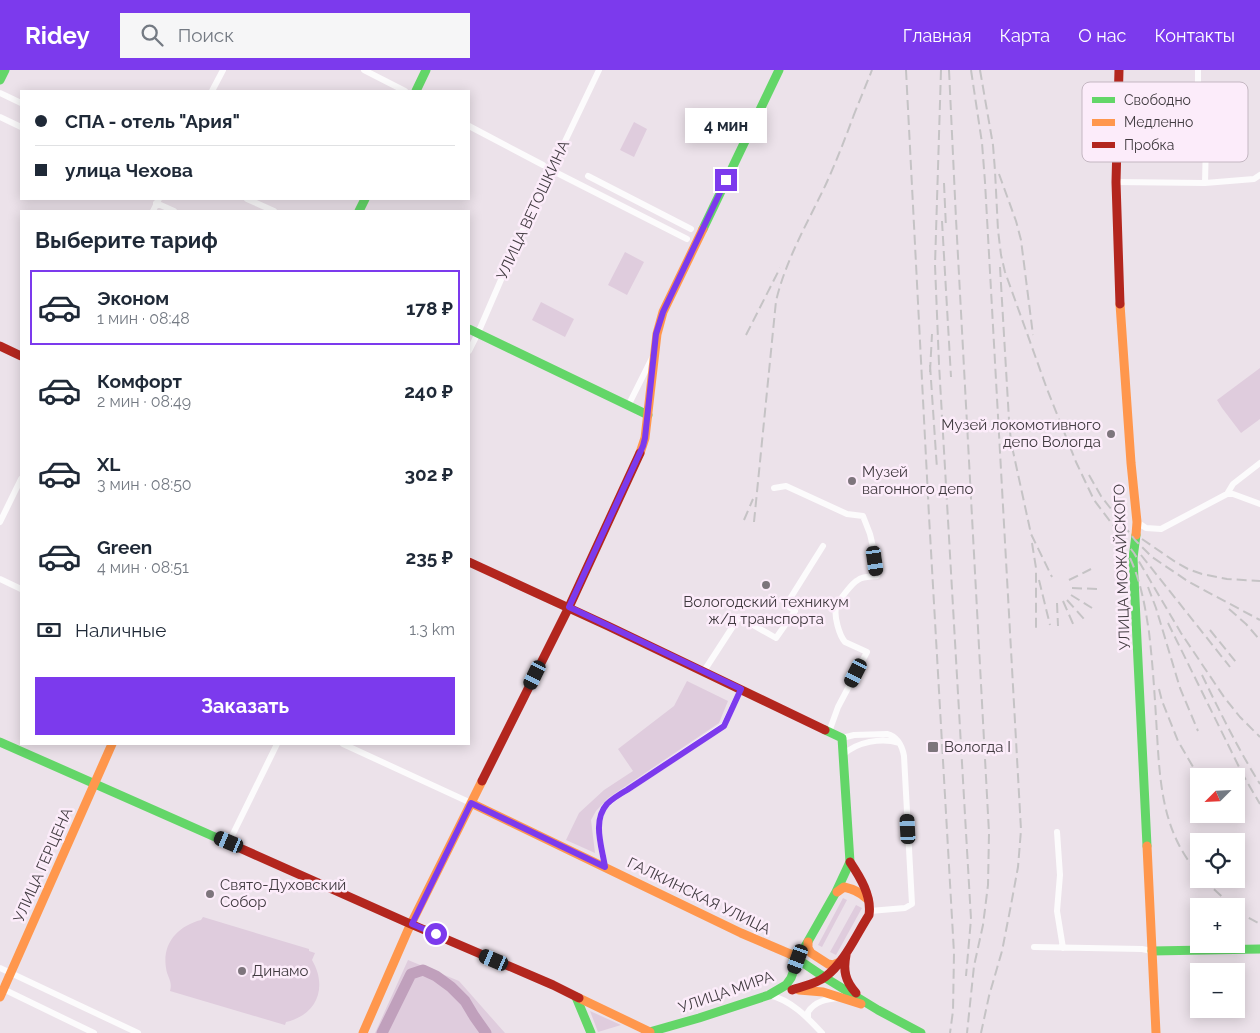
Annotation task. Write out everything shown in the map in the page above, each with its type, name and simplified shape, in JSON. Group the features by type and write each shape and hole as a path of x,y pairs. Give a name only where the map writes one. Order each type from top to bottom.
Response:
{"street":[{"path":"0,80 5,70"},
{"path":"213,90 223,70"},
{"path":"364,70 403,90"},
{"path":"416,90 426,70"},
{"name":"УЛИЦА ВЕТОШКИНА","path":"470,346 473,331 600,70"},
{"path":"363,1033 412,924 569,607 643,446 656,334 663,312 778,70"},
{"path":"0,93 20,103"},
{"path":"0,117 20,127"},
{"path":"470,127 543,165"},
{"name":"УЛИЦА МОЖАЙСКОГО","path":"1117,162 1121,325 1137,522 1133,558 1156,1033"},
{"path":"1205,162 1205,182"},
{"path":"559,174 687,239"},
{"path":"1116,182 1205,182 1254,179 1260,175"},
{"path":"588,176 692,229"},
{"path":"249,200 272,210"},
{"path":"158,201 172,210"},
{"path":"473,331 648,415"},
{"path":"0,346 20,356"},
{"path":"628,406 654,354"},
{"path":"1227,494 1233,484 1260,463"},
{"path":"0,522 20,481"},
{"path":"774,488 786,486 847,514 862,516 870,534 873,547 877,576 863,578 854,582 837,604 839,632 842,639 867,652 838,707 829,732"},
{"path":"1137,522 1146,528 1161,529 1227,494 1233,494 1260,504"},
{"path":"704,671 738,617 776,638 795,611 786,605 823,546"},
{"path":"470,562 569,607 842,738 854,735 887,734 895,738 900,743 904,756 912,904 905,908 870,913 868,900 856,871 850,862 842,738"},
{"path":"0,579 20,589"},
{"path":"605,867 599,824 602,811 611,801 724,726 741,689"},
{"path":"844,755 852,747 870,742 891,741 900,743"},
{"path":"0,742 553,985 648,1032"},
{"name":"УЛИЦА ГЕРЦЕНА","path":"1,991 112,745"},
{"path":"229,842 277,745"},
{"name":"ГАЛКИНСКАЯ УЛИЦА","path":"345,745 798,959 878,1010"},
{"path":"1057,832 1060,875 1057,911 1063,948"},
{"name":"УЛИЦА МИРА","path":"648,1032 699,1018 769,995 786,985 792,978 798,959 836,892 850,862"},
{"path":"836,892 844,887 849,888 864,895 868,900"},
{"name":"УЛИЦА МИРА","path":"792,990 817,981 832,971 840,962 870,913"},
{"path":"808,942 808,948 811,953 828,964 833,965 840,962"},
{"path":"1034,947 1142,949 1152,951 1260,949"},
{"path":"847,950 844,971 846,979 855,993 878,1010 921,1033"},
{"path":"0,968 138,1033"},
{"path":"779,990 815,976 824,977"},
{"path":"769,995 792,990 823,991 878,1010"},
{"path":"1,991 94,1033"},
{"path":"769,995 791,1004 822,1033"},
{"path":"576,997 591,1033"},
{"path":"808,1018 808,1012 816,1004 841,997"}],"shaded area":[{"path":"634,122 647,129 634,157 620,150"},
{"path":"625,252 644,262 627,295 608,285"},
{"path":"541,302 574,319 565,337 532,320"},
{"path":"1260,368 1260,419 1241,433 1217,400"},
{"path":"687,681 728,701 719,723 608,798 596,811 591,820 595,853 566,840 579,813 604,790 633,771 618,749 674,706"},
{"path":"843,898 847,900 822,947 818,945"},
{"path":"856,905 862,908 836,955 830,952"},
{"name":"Динамо","path":"203,917 309,949 309,951 315,953 312,960 317,970 319,990 317,999 312,1006 297,1018 286,1022 285,1025 170,991 171,984 165,959 169,943 179,931 201,920"},
{"path":"408,960 459,981 505,1033 375,1033"},
{"path":"590,1011 621,1025 598,1032"}],"waterway":[{"path":"382,1033 411,974 423,970 436,976 451,987 465,1001 486,1033"}],"railway":[{"path":"853,117 872,70"},
{"path":"906,70 954,953 953,1011 950,1033"},
{"path":"941,70 935,265 971,919 966,976"},
{"path":"949,70 989,833 988,885 983,925 974,966 967,1033"},
{"path":"971,70 982,143 985,182 1021,830 1018,867 1002,951 981,1033"},
{"path":"980,70 993,145 998,230 1005,272 1047,389 1076,462 1094,500 1134,553 1181,633 1224,697 1260,737"},
{"path":"754,522 776,301 791,256 830,175 855,112"},
{"path":"999,174 1021,240 1033,335"},
{"path":"944,183 946,228"},
{"path":"942,221 951,377"},
{"path":"1000,267 1011,442 1031,534 1052,577"},
{"path":"746,335 780,268"},
{"path":"930,372 932,334"},
{"path":"930,365 937,469"},
{"path":"1089,475 1101,496 1135,540 1152,557 1189,582 1260,620"},
{"path":"744,520 753,499"},
{"path":"1142,539 1177,563 1202,574 1227,579 1260,581"},
{"path":"1032,543 1036,568 1036,630"},
{"path":"1141,555 1230,667"},
{"path":"1130,558 1140,585 1149,632 1162,790 1171,826 1190,863"},
{"path":"1069,580 1091,569"},
{"path":"1039,580 1050,625"},
{"path":"1148,587 1180,688 1198,731"},
{"path":"1072,588 1098,589"},
{"path":"1071,595 1092,608"},
{"path":"1067,600 1084,619"},
{"path":"1063,601 1074,626"},
{"path":"1057,603 1058,626"},
{"path":"1229,609 1260,640"},
{"path":"1168,623 1243,775 1260,804"},
{"path":"1210,630 1236,662"},
{"path":"1202,675 1222,717 1260,784"},
{"path":"1159,689 1178,741 1194,768"},
{"path":"1213,888 1223,898"},
{"path":"1245,916 1260,924"}],"traffic: fast":[{"path":"0,80 5,70"},
{"path":"416,90 426,70"},
{"path":"703,229 779,70"},
{"path":"360,210 364,200"},
{"path":"470,329 648,415"},
{"path":"1136,535 1133,558 1147,846"},
{"path":"646,1033 769,995 786,985 791,978 798,959 836,892 850,862 842,738 825,730"},
{"path":"0,742 233,845"},
{"path":"1152,951 1260,949"},
{"path":"790,954 878,1010 921,1033"},
{"path":"576,997 591,1033"}],"traffic: slow":[{"path":"640,453 645,438 657,334 663,312 703,229"},
{"path":"1120,304 1137,522 1136,535"},
{"path":"0,997 112,745"},
{"path":"363,1033 408,930 482,781"},
{"path":"471,803 741,933 790,954"},
{"path":"1147,846 1156,1033"},
{"path":"837,892 844,887 856,891 866,898"},
{"path":"808,942 808,948 811,953 828,964 833,965 840,962"},
{"path":"799,990 823,992 861,1004"},
{"path":"579,998 650,1032"}],"traffic: jam":[{"path":"1119,70 1119,82"},
{"path":"1117,162 1120,304"},
{"path":"0,346 20,356"},
{"path":"482,781 569,607 640,453"},
{"path":"470,562 825,730"},
{"path":"233,845 579,998"},
{"path":"792,990 818,981 832,971 844,956 869,915 867,894 850,862"},
{"path":"846,955 846,975 849,984 856,993"}],"place":[{"name":"Музей локомотивного депо Вологда","path":"1111,434"},
{"name":"Музей вагонного депо","path":"852,481"},
{"name":"Вологодский техникум ж/д транспорта","path":"766,585"},
{"name":"Вологда I","path":"933,747"},
{"name":"Свято-Духовский Собор","path":"210,894"},
{"name":"Динамо","path":"242,971"}],"route":[{"path":"436,934 412,924 471,803 605,867 599,824 602,811 611,801 724,726 741,689 569,607 643,446 656,334 663,312 726,180"}]}
